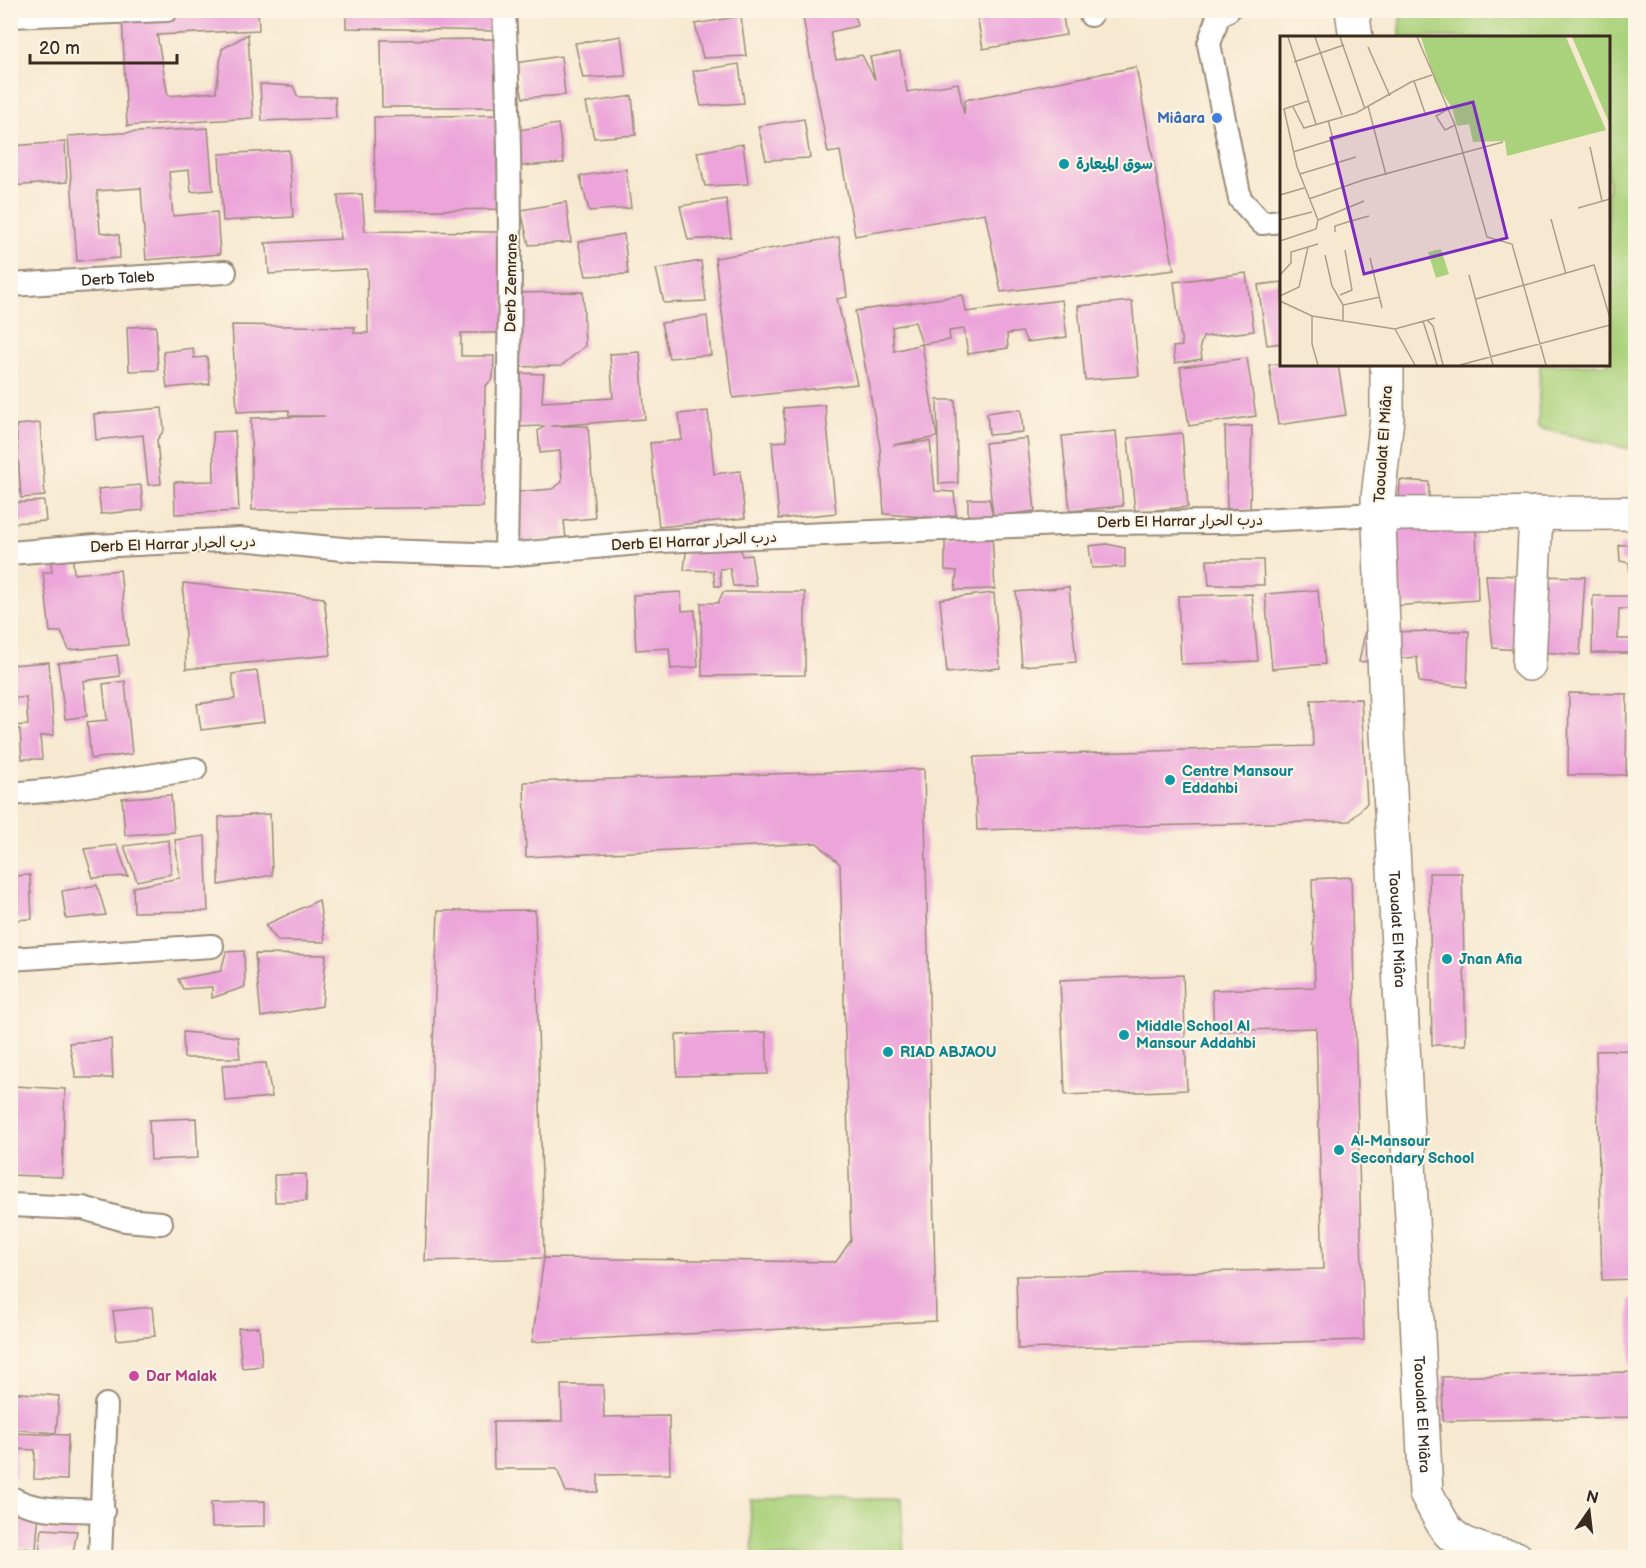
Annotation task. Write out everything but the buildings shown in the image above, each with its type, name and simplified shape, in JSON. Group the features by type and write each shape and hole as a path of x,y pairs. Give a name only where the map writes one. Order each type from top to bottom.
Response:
{"street":[{"path":"1352,10 1356,36"},
{"name":"Taoualat El Miâra","path":"1387,366 1388,418 1378,498 1387,732 1426,1494 1448,1532 1468,1544 1496,1555 1516,1557"},
{"path":"1529,664 1536,513"},
{"path":"1379,514 1635,513"}],"lane":[{"path":"19,14 167,10"},
{"name":"Derb Zemrane","path":"504,10 512,228 506,555"},
{"path":"1228,10 1218,16 1209,44 1240,199 1262,223 1280,221"},
{"name":"Derb Taleb","path":"10,285 225,272"},
{"name":"Derb El Harrar درب الحرار","path":"10,552 240,539 353,550 506,555 673,540 1083,523 1221,522 1379,514"},
{"path":"10,794 55,790 195,769"},
{"path":"10,959 212,946"},
{"path":"10,1204 83,1208 125,1220 161,1223"},
{"path":"99,1557 103,1511 106,1405"},
{"path":"10,1497 21,1503 41,1508 103,1511"}],"green space":[{"path":"1400,11 1635,11 1635,450 1538,428 1540,366 1610,366 1610,36 1400,36"},
{"path":"901,1499 904,1557 753,1557 750,1500"}],"place":[{"name":"Miâara","path":"1217,118"},
{"name":"سوق الميعارة","path":"1064,164"},
{"name":"Centre Mansour Eddahbi","path":"1170,780"},
{"name":"Jnan Afia","path":"1447,959"},
{"name":"Middle School Al Mansour Addahbi","path":"1124,1035"},
{"name":"RIAD ABJAOU","path":"888,1052"},
{"name":"Al-Mansour Secondary School","path":"1339,1150"},
{"name":"Dar Malak","path":"134,1376"}]}
